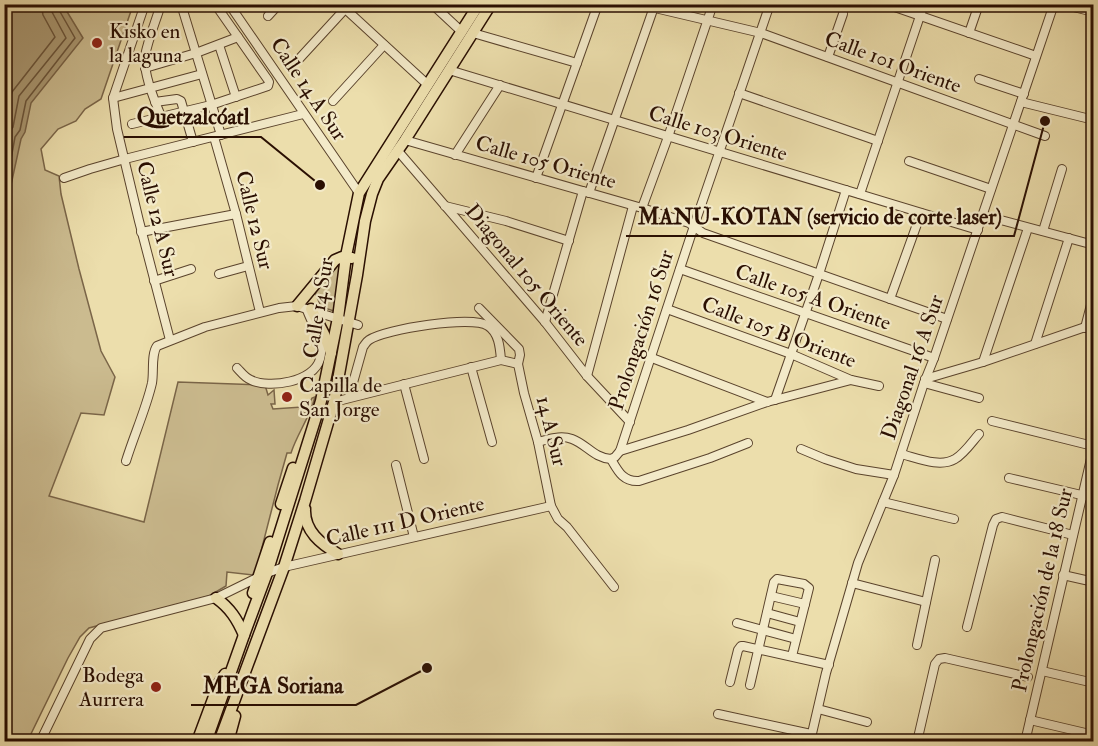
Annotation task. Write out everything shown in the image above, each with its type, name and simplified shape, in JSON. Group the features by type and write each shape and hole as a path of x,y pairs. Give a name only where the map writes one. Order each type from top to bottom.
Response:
{"main road":[{"name":"Calle 14 Sur","path":"219,741 284,567 334,402 354,323 359,259 372,194 378,179 449,70 479,4"},
{"name":"Calle 14 Sur","path":"206,741 321,401 338,318 346,256 359,193 428,85 491,4"},
{"path":"331,354 324,334 305,308 335,260 346,256 359,259"},
{"path":"305,501 304,515 311,531 322,544 338,554"},
{"path":"216,598 233,614 245,631"},
{"path":"197,741 219,683 232,668"},
{"path":"228,741 234,720 236,696"}],"street":[{"name":"Calle 12 A Sur","path":"145,4 113,98 117,129 141,232 170,340"},
{"path":"161,4 146,54 145,68 161,116"},
{"name":"Calle 12 Sur","path":"181,4 211,105 260,312"},
{"path":"132,124 211,105 266,88 269,85 215,4"},
{"name":"Calle 14 A Sur","path":"230,4 359,193"},
{"path":"268,16 279,4"},
{"path":"432,4 467,32 577,63"},
{"path":"536,178 598,4"},
{"name":"Calle 101 Oriente","path":"638,4 760,33 1045,136"},
{"path":"587,376 638,207 668,137 712,4"},
{"name":"Prolongación 16 Sur","path":"611,459 620,451 770,4"},
{"path":"886,4 1036,56"},
{"path":"860,194 924,4"},
{"path":"969,33 979,4"},
{"name":"Diagonal 16 A Sur","path":"811,738 858,563 894,475 924,381 934,358 1054,4"},
{"path":"1061,4 1094,12"},
{"path":"545,322 569,241 654,6"},
{"path":"299,59 343,7 428,85"},
{"path":"828,57 843,14"},
{"path":"145,68 196,53 238,37"},
{"path":"219,45 236,97"},
{"path":"333,101 384,45"},
{"name":"Calle 103 Oriente","path":"449,70 978,230"},
{"path":"113,98 202,74"},
{"path":"979,79 1022,98 1094,120"},
{"path":"455,155 500,86"},
{"path":"740,93 878,141"},
{"path":"155,102 180,100 192,142"},
{"path":"64,178 125,159 303,114"},
{"name":"Calle 105 Oriente","path":"405,140 694,225 704,233 947,319"},
{"name":"Diagonal 105 Oriente","path":"398,151 545,322 587,376 630,422"},
{"path":"909,161 992,189"},
{"path":"1043,231 1062,169"},
{"path":"771,401 791,354 846,190"},
{"path":"445,206 506,221 569,241"},
{"path":"890,299 921,213"},
{"path":"141,232 236,214"},
{"path":"982,215 1094,245"},
{"path":"983,362 1028,228"},
{"path":"1035,344 1070,238"},
{"path":"219,274 248,266"},
{"path":"154,281 191,269"},
{"name":"Calle 105 A Oriente","path":"680,269 934,358"},
{"path":"924,381 1089,326 1094,292"},
{"path":"126,461 149,394 154,367 153,351 157,346 205,327 279,308 305,308 354,323"},
{"path":"237,368 247,379 268,384 293,381 302,378 314,369 320,360 320,347 305,308"},
{"path":"334,402 501,360 519,359 519,349 479,308"},
{"name":"Calle 105 B Oriente","path":"667,309 791,354 851,380 879,386"},
{"path":"349,397 363,347 367,342 383,334 431,324 476,322 488,326 497,336 501,360"},
{"path":"652,358 771,401"},
{"name":"14 A Sur","path":"519,359 524,393 538,442 551,506"},
{"path":"471,367 492,442"},
{"path":"620,451 771,401 851,380"},
{"path":"924,381 979,398"},
{"path":"404,384 424,459"},
{"path":"992,421 1093,446"},
{"path":"901,454 933,461 948,461 957,458 979,434"},
{"path":"538,442 560,437 575,440 603,458 611,459 625,479 630,481 639,481 748,443"},
{"name":"Prolongación de la 18 Sur","path":"1025,741 1093,446"},
{"path":"801,449 856,469 894,475"},
{"path":"396,465 414,537"},
{"path":"1010,478 1094,498"},
{"path":"883,502 954,519"},
{"path":"551,506 558,519 567,527 614,587"},
{"name":"Calle 111 D Oriente","path":"40,741 90,639 97,631 107,626 216,598 284,567 551,506"},
{"path":"967,627 996,519 1002,517 1073,535"},
{"path":"916,645 935,560"},
{"path":"1064,575 1094,582"},
{"path":"750,686 776,579 804,584 809,588 792,656"},
{"path":"852,583 926,602"},
{"path":"771,596 805,604"},
{"path":"767,614 800,622"},
{"path":"737,623 796,639"},
{"path":"730,682 739,648 743,646 829,665"},
{"path":"917,741 935,663 939,659 945,658 1028,677"},
{"path":"1042,671 1094,683"},
{"path":"818,709 867,722"},
{"path":"718,714 811,738"},
{"path":"1030,720 1094,735"}],"shaded area":[{"path":"4,5 133,5 101,99 85,109 76,121 58,129 41,149 45,170 59,176 61,194 79,269 101,351 115,377 104,415 81,413 49,496 144,522 178,382 265,385 268,395 274,390 275,404 271,404 273,409 302,407 303,413 307,413 305,406 315,397 291,453 287,453 253,575 227,572 226,586 209,596 89,628 80,637 68,658 27,742 4,741"},
{"path":"341,260 334,311 321,307 315,292"}],"water":[{"path":"5,4 63,5 83,38 31,103 11,185 5,185"}],"place":[{"name":"Kisko en la laguna","path":"97,43"},
{"name":"MANU-KOTAN (servicio de corte laser)","path":"1045,121"},
{"name":"Quetzalcóatl","path":"320,185"},
{"name":"Capilla de San Jorge","path":"287,397"},
{"name":"MEGA Soriana","path":"427,668"},
{"name":"Bodega Aurrera","path":"156,687"}]}
